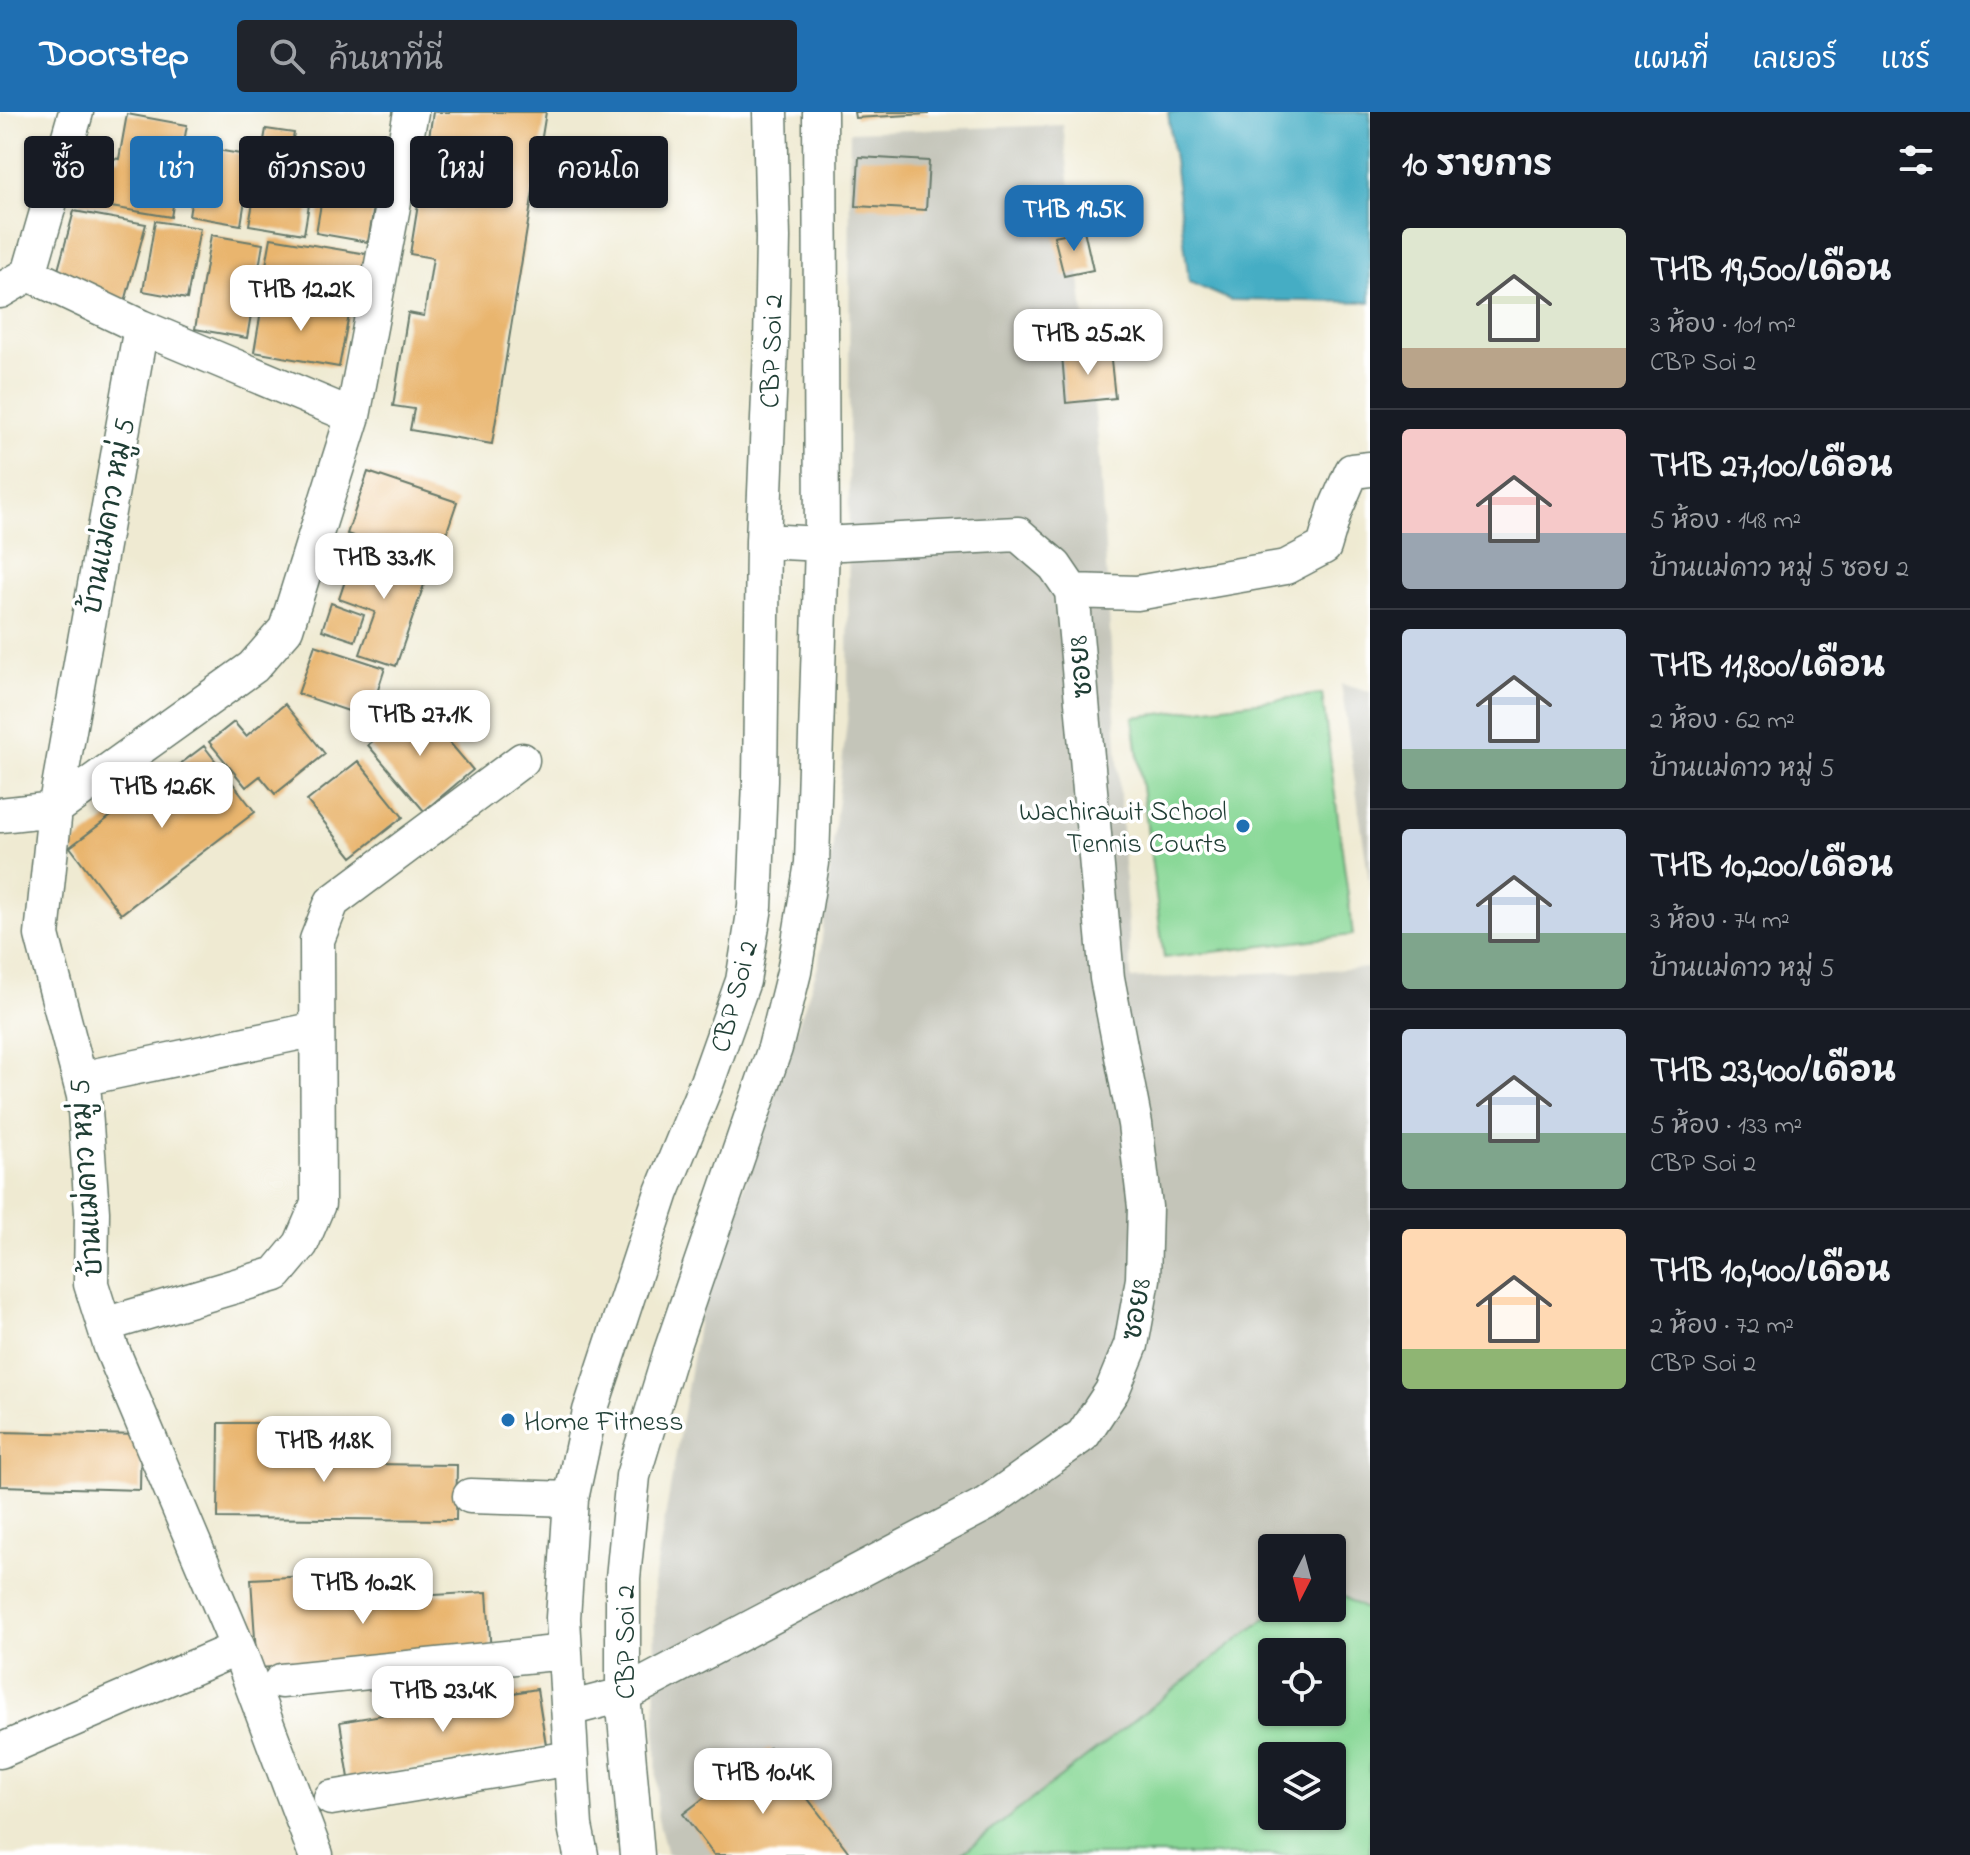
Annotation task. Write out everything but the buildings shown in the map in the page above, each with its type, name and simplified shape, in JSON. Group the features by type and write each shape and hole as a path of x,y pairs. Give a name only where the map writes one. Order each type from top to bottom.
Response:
{"street":[{"path":"76,112 14,283 141,327 353,416"},
{"path":"0,815 55,809 253,667 286,629 353,416 411,112"},
{"name":"CBP Soi 2","path":"581,1855 575,1826 563,1618 571,1499 590,1411 662,1192 707,1082 743,981 756,892 771,315 770,112"},
{"name":"CBP Soi 2","path":"637,1855 623,1695 623,1578 633,1476 670,1354 775,1048 794,972 812,863 822,544 820,112"},
{"name":"บ้านแม่คาว หมู่ 5","path":"141,327 55,809 42,935 84,1096 91,1198 91,1284 111,1347 238,1648 316,1855"},
{"path":"763,541 822,544 1018,534 1055,566 1072,591 1137,593 1286,567 1324,547 1335,510 1352,471 1370,469"},
{"name":"ซอย8","path":"568,1709 623,1695 986,1504 1083,1435 1112,1391 1131,1345 1143,1279 1145,1207 1135,1124 1107,978 1072,591"},
{"path":"104,1325 276,1274 301,1244 318,1204 317,940 332,902 522,760"},
{"path":"80,1079 317,1029"},
{"path":"470,1496 571,1499"},
{"path":"0,1751 238,1648"},
{"path":"281,1681 565,1652"},
{"path":"331,1798 571,1758"}],"shaded area":[{"path":"1063,125 1099,449 1131,979 1370,968 1370,1612 1346,1598 1346,1534 1258,1534 1258,1622 1261,1622 960,1855 667,1855 657,1815 654,1582 699,1319 819,963 848,713 850,132"},
{"path":"1341,684 1370,692 1370,888"}],"green space":[{"name":"Wachirawit School Tennis Courts","path":"1322,694 1353,935 1164,958 1133,717"},
{"path":"1346,1598 1370,1612 1370,1855 960,1855 1261,1622 1346,1622"}],"water":[{"path":"1168,112 1370,112 1370,302 1230,300 1189,282"}],"place":[{"name":"Wachirawit School Tennis Courts","path":"1243,826"},
{"name":"Home Fitness","path":"508,1420"}]}
